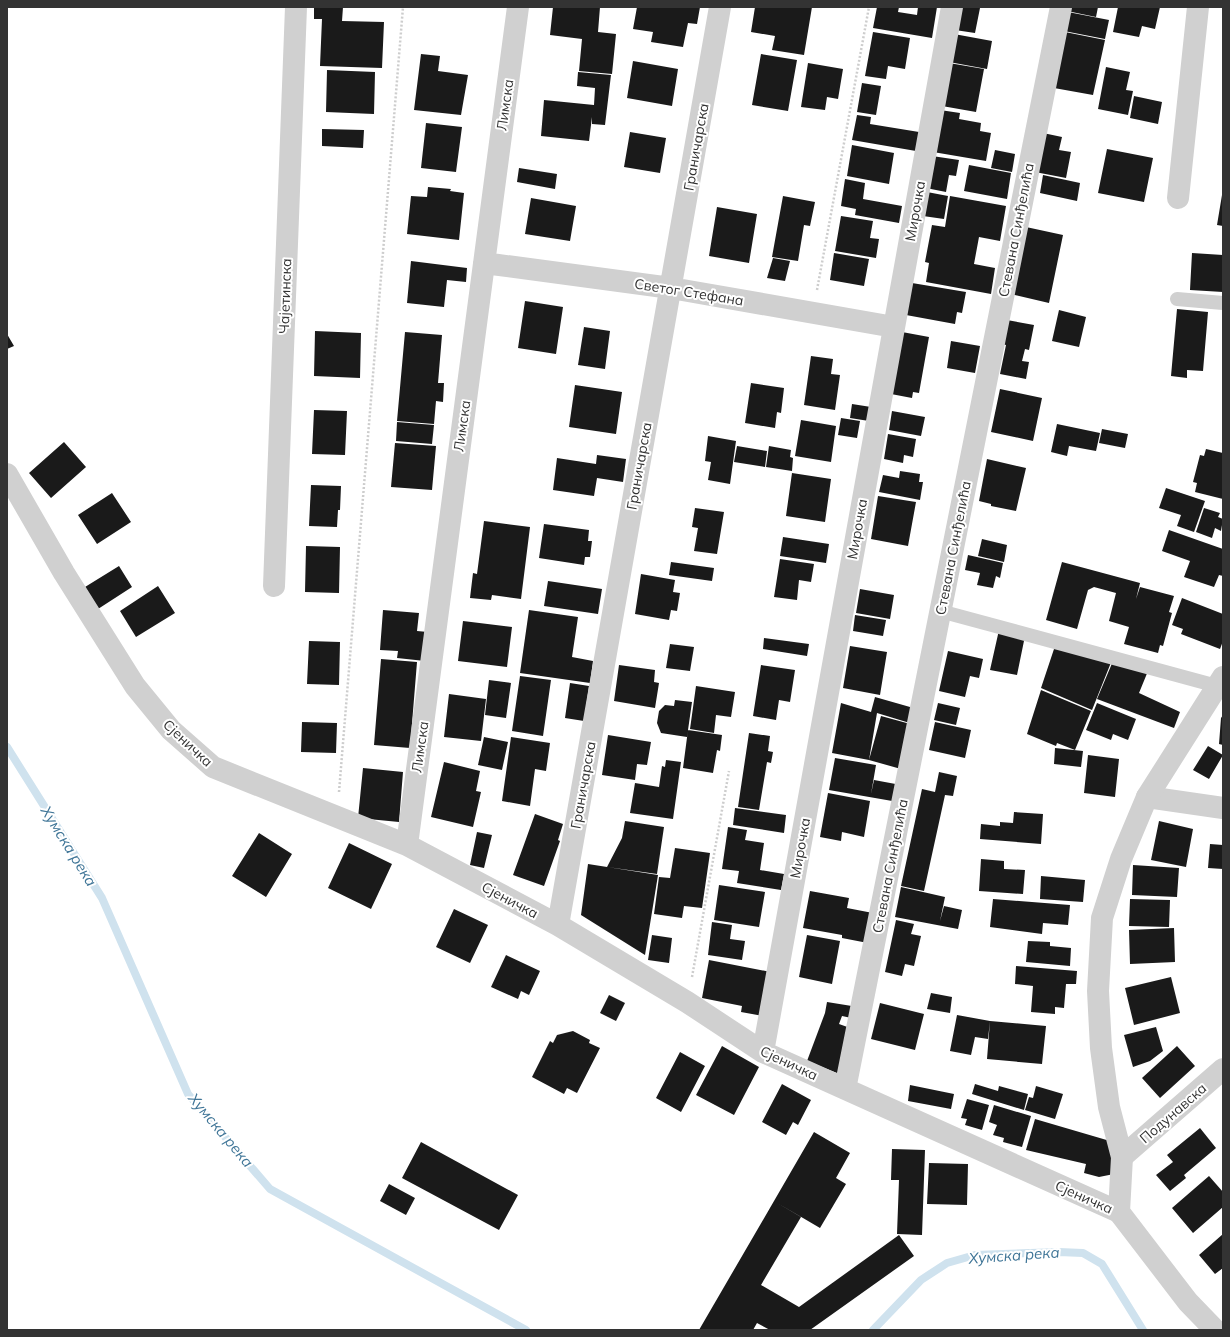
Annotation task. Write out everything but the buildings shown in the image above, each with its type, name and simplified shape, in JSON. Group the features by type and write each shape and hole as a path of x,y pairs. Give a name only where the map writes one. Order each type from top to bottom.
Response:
{"street":[{"name":"Чајетинска","path":"274,586 296,7"},
{"name":"Лимска","path":"407,845 518,7"},
{"name":"Граничарска","path":"558,925 720,7"},
{"name":"Мирочка","path":"763,1052 952,7"},
{"name":"Стевана Синђелића","path":"845,1089 1061,7"},
{"path":"1178,198 1198,7"},
{"name":"Светог Стефана","path":"484,263 671,288 894,327"},
{"name":"Сјеничка","path":"7,474 64,573 135,686 171,730 213,767 407,845 558,925 687,1002 763,1052 1119,1212"},
{"path":"1215,1330 1188,1302 1119,1212 1122,1157 1109,1107 1101,1048 1098,991 1102,918 1121,859 1147,798 1220,681"},
{"path":"1147,798 1223,808"},
{"name":"Подунавска","path":"1122,1157 1223,1069"}],"lane":[{"path":"1178,300 1223,303"},
{"path":"940,611 1220,681"}],"path":[{"path":"337,818 403,7"},
{"path":"813,313 869,7"},
{"path":"687,1002 729,771"}],"waterway":[{"name":"Хумска река","path":"7,747 102,898 188,1094 270,1189 526,1330"},
{"name":"Хумска река","path":"873,1330 921,1280 947,1263 975,1255 1059,1252 1083,1253 1102,1264 1143,1330"}]}
